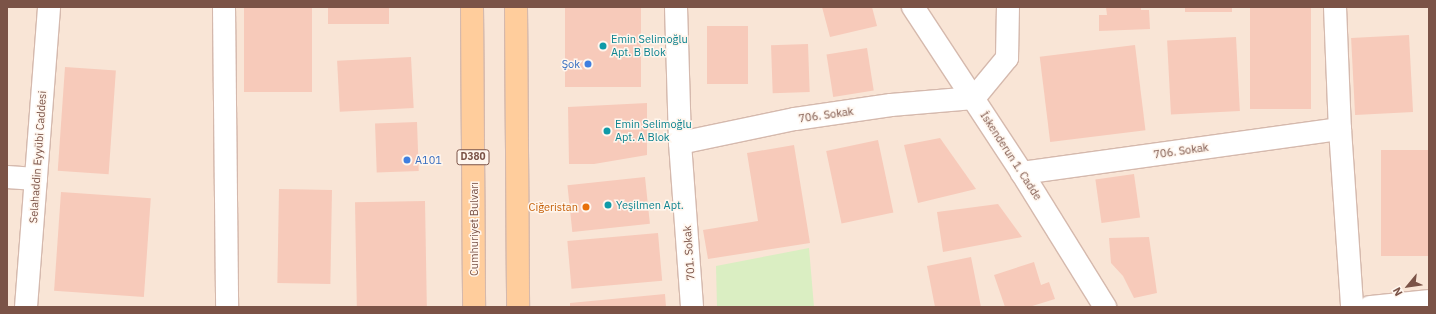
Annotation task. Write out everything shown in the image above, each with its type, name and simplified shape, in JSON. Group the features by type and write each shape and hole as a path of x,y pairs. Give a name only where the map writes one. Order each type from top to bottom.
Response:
{"main road":[{"name":"Cumhuriyet Bulvarı","path":"472,7 474,307"},
{"path":"516,7 518,307"}],"street":[{"name":"Selahaddin Eyyübi Caddesi","path":"26,307 49,7"},
{"path":"224,7 227,307"},
{"name":"701. Sokak","path":"676,7 680,142 690,254 692,307"},
{"name":"İskenderun 1. Cadde","path":"913,7 974,98 1105,307"},
{"path":"974,98 1007,58 1008,7"},
{"path":"1335,7 1340,129 1352,307"},
{"name":"706. Sokak","path":"680,142 795,119 891,105 974,98"},
{"name":"706. Sokak","path":"1022,173 1340,129"},
{"path":"7,177 36,179"},
{"path":"1370,307 1429,301"}],"shaded area":[{"path":"7,7 1429,7 1429,307 7,307"}],"green space":[{"path":"809,248 814,307 717,307 716,266"}],"building":[{"path":"244,7 312,7 312,92 244,92"},
{"path":"328,7 389,7 389,24 328,24"},
{"name":"Emin Selimoğlu Apt. B Blok","path":"565,7 641,7 641,87 565,87"},
{"path":"822,7 872,7 877,26 830,37"},
{"path":"1106,7 1141,7 1141,10 1149,10 1150,29 1099,31 1099,15 1107,15"},
{"path":"1185,7 1232,7 1232,12 1185,12"},
{"path":"1250,7 1311,7 1311,109 1250,109"},
{"path":"707,26 748,26 748,84 707,84"},
{"path":"1409,35 1413,112 1355,115 1351,38"},
{"path":"1236,37 1240,111 1171,115 1167,41"},
{"path":"808,44 810,92 773,93 771,45"},
{"path":"1135,45 1145,130 1050,142 1040,57"},
{"path":"867,48 874,90 833,97 827,54"},
{"path":"411,57 414,108 340,112 337,61"},
{"path":"65,67 116,71 109,174 58,171"},
{"name":"Emin Selimoğlu Apt. A Blok","path":"647,103 647,155 594,164 569,164 568,107"},
{"path":"417,122 419,171 377,172 375,123"},
{"path":"940,138 976,189 918,203 904,145"},
{"path":"878,140 893,212 842,223 826,151"},
{"path":"794,145 810,243 708,259 703,230 758,221 747,153"},
{"path":"1381,150 1429,150 1429,256 1381,256"},
{"path":"1134,174 1140,218 1102,223 1095,179"},
{"name":"Yeşilmen Apt.","path":"645,177 650,224 572,232 567,185"},
{"path":"279,189 332,190 330,284 277,283"},
{"path":"61,192 151,198 144,297 54,291"},
{"path":"425,201 427,307 357,307 355,202"},
{"path":"998,204 1022,237 943,252 937,212"},
{"path":"658,233 662,281 572,289 567,241"},
{"path":"1149,237 1157,293 1134,298 1123,276 1111,263 1109,238"},
{"path":"971,257 981,307 935,307 927,266"},
{"path":"1034,262 1041,285 1049,282 1055,299 1029,307 1005,307 994,275"},
{"path":"665,294 666,307 570,307 570,303"}],"place":[{"name":"Emin Selimoğlu Apt. B Blok","path":"603,46"},
{"name":"Şok","path":"588,64"},
{"name":"Emin Selimoğlu Apt. A Blok","path":"607,131"},
{"name":"A101","path":"407,160"},
{"name":"Yeşilmen Apt.","path":"608,205"},
{"name":"Ciğeristan","path":"586,207"}]}
